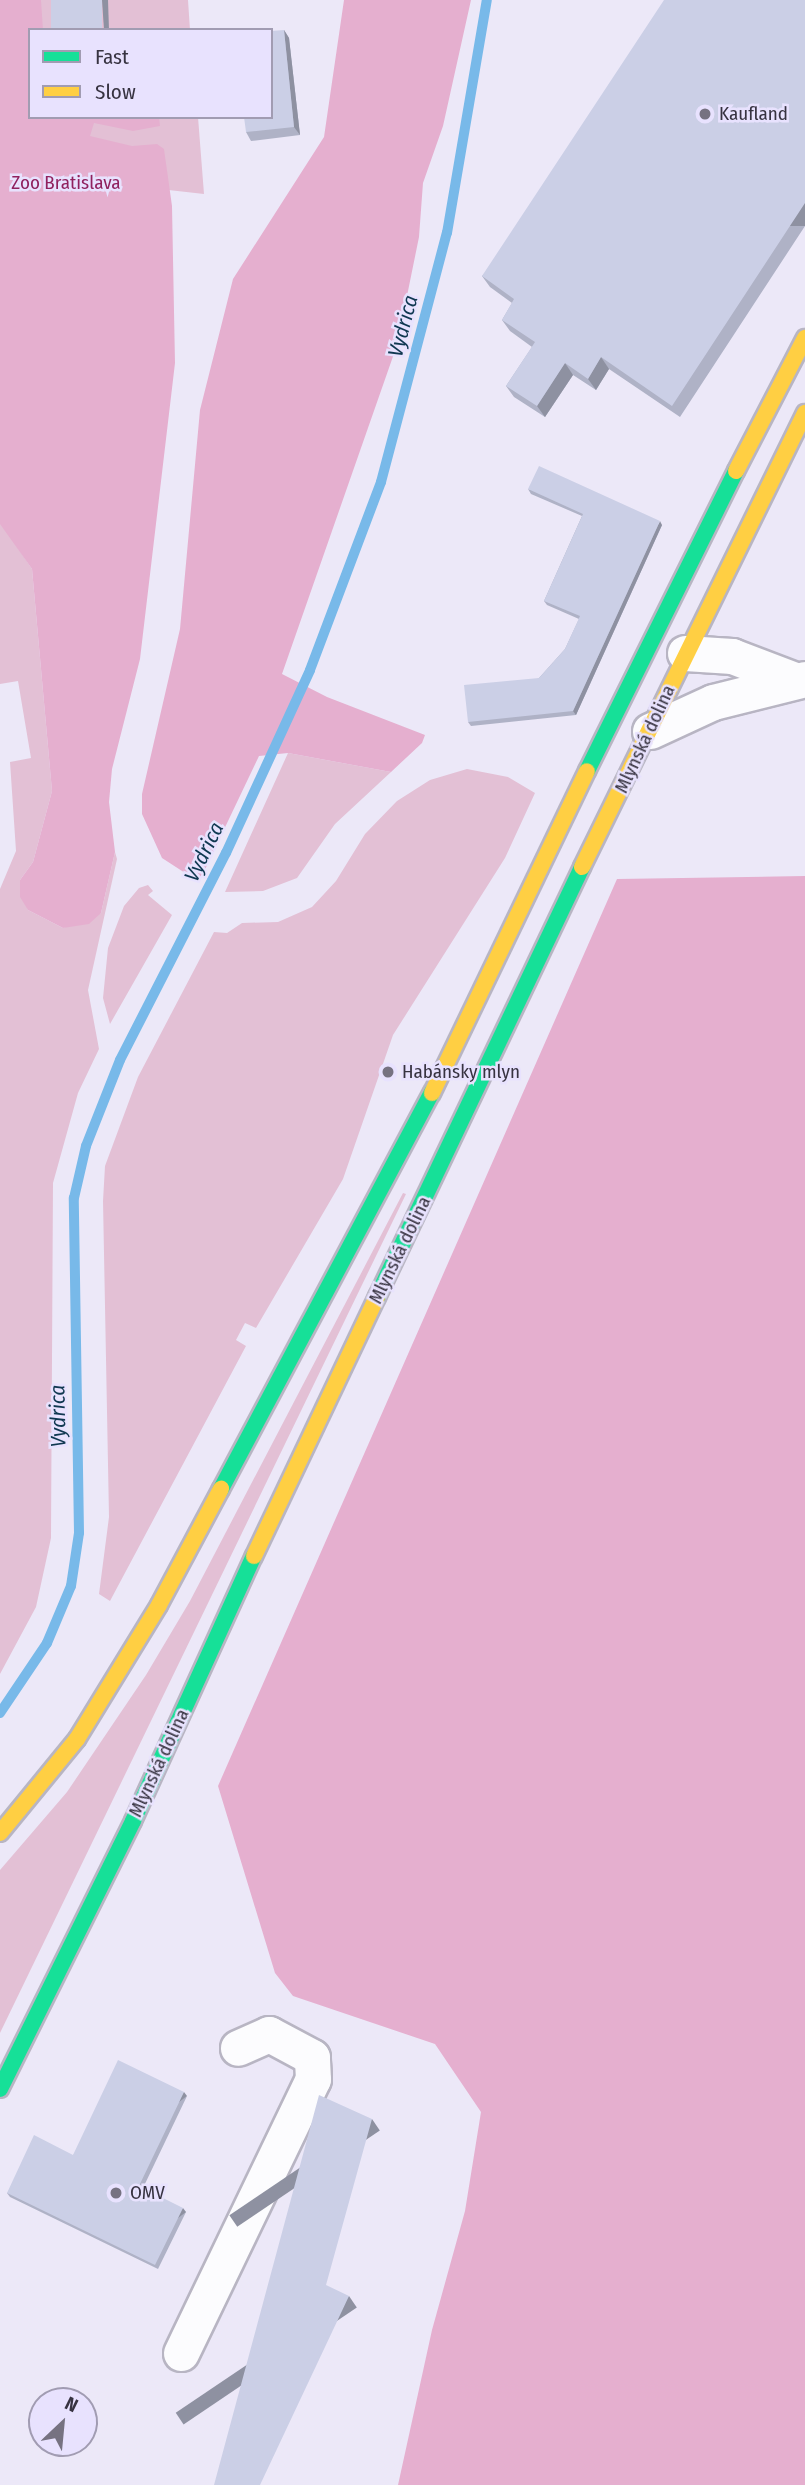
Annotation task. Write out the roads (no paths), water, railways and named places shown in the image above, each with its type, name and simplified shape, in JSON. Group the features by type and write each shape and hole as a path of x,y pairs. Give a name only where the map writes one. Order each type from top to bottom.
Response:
{"main road":[{"name":"Mlynská dolina","path":"0,1833 77,1739 159,1605 434,1089 600,751 640,662 805,338"},
{"name":"Mlynská dolina","path":"0,2089 127,1832 266,1529 685,653 805,412"},
{"path":"640,662 685,653"},
{"path":"600,751 650,731"}],"street":[{"path":"685,653 732,656 799,679"},
{"path":"650,731 713,702 799,679"},
{"path":"181,2353 313,2078 312,2057 269,2034 238,2048"}],"waterway":[{"name":"Vydrica","path":"0,1713 47,1643 71,1586 79,1533 74,1198 86,1146 120,1060 226,853 310,670 381,482 447,233 487,0"}],"place":[{"name":"Kaufland","path":"705,114"},
{"name":"Habánsky mlyn","path":"388,1072"},
{"name":"OMV","path":"116,2193"}],"park label":[{"name":"Zoo Bratislava","path":"66,183"}]}
